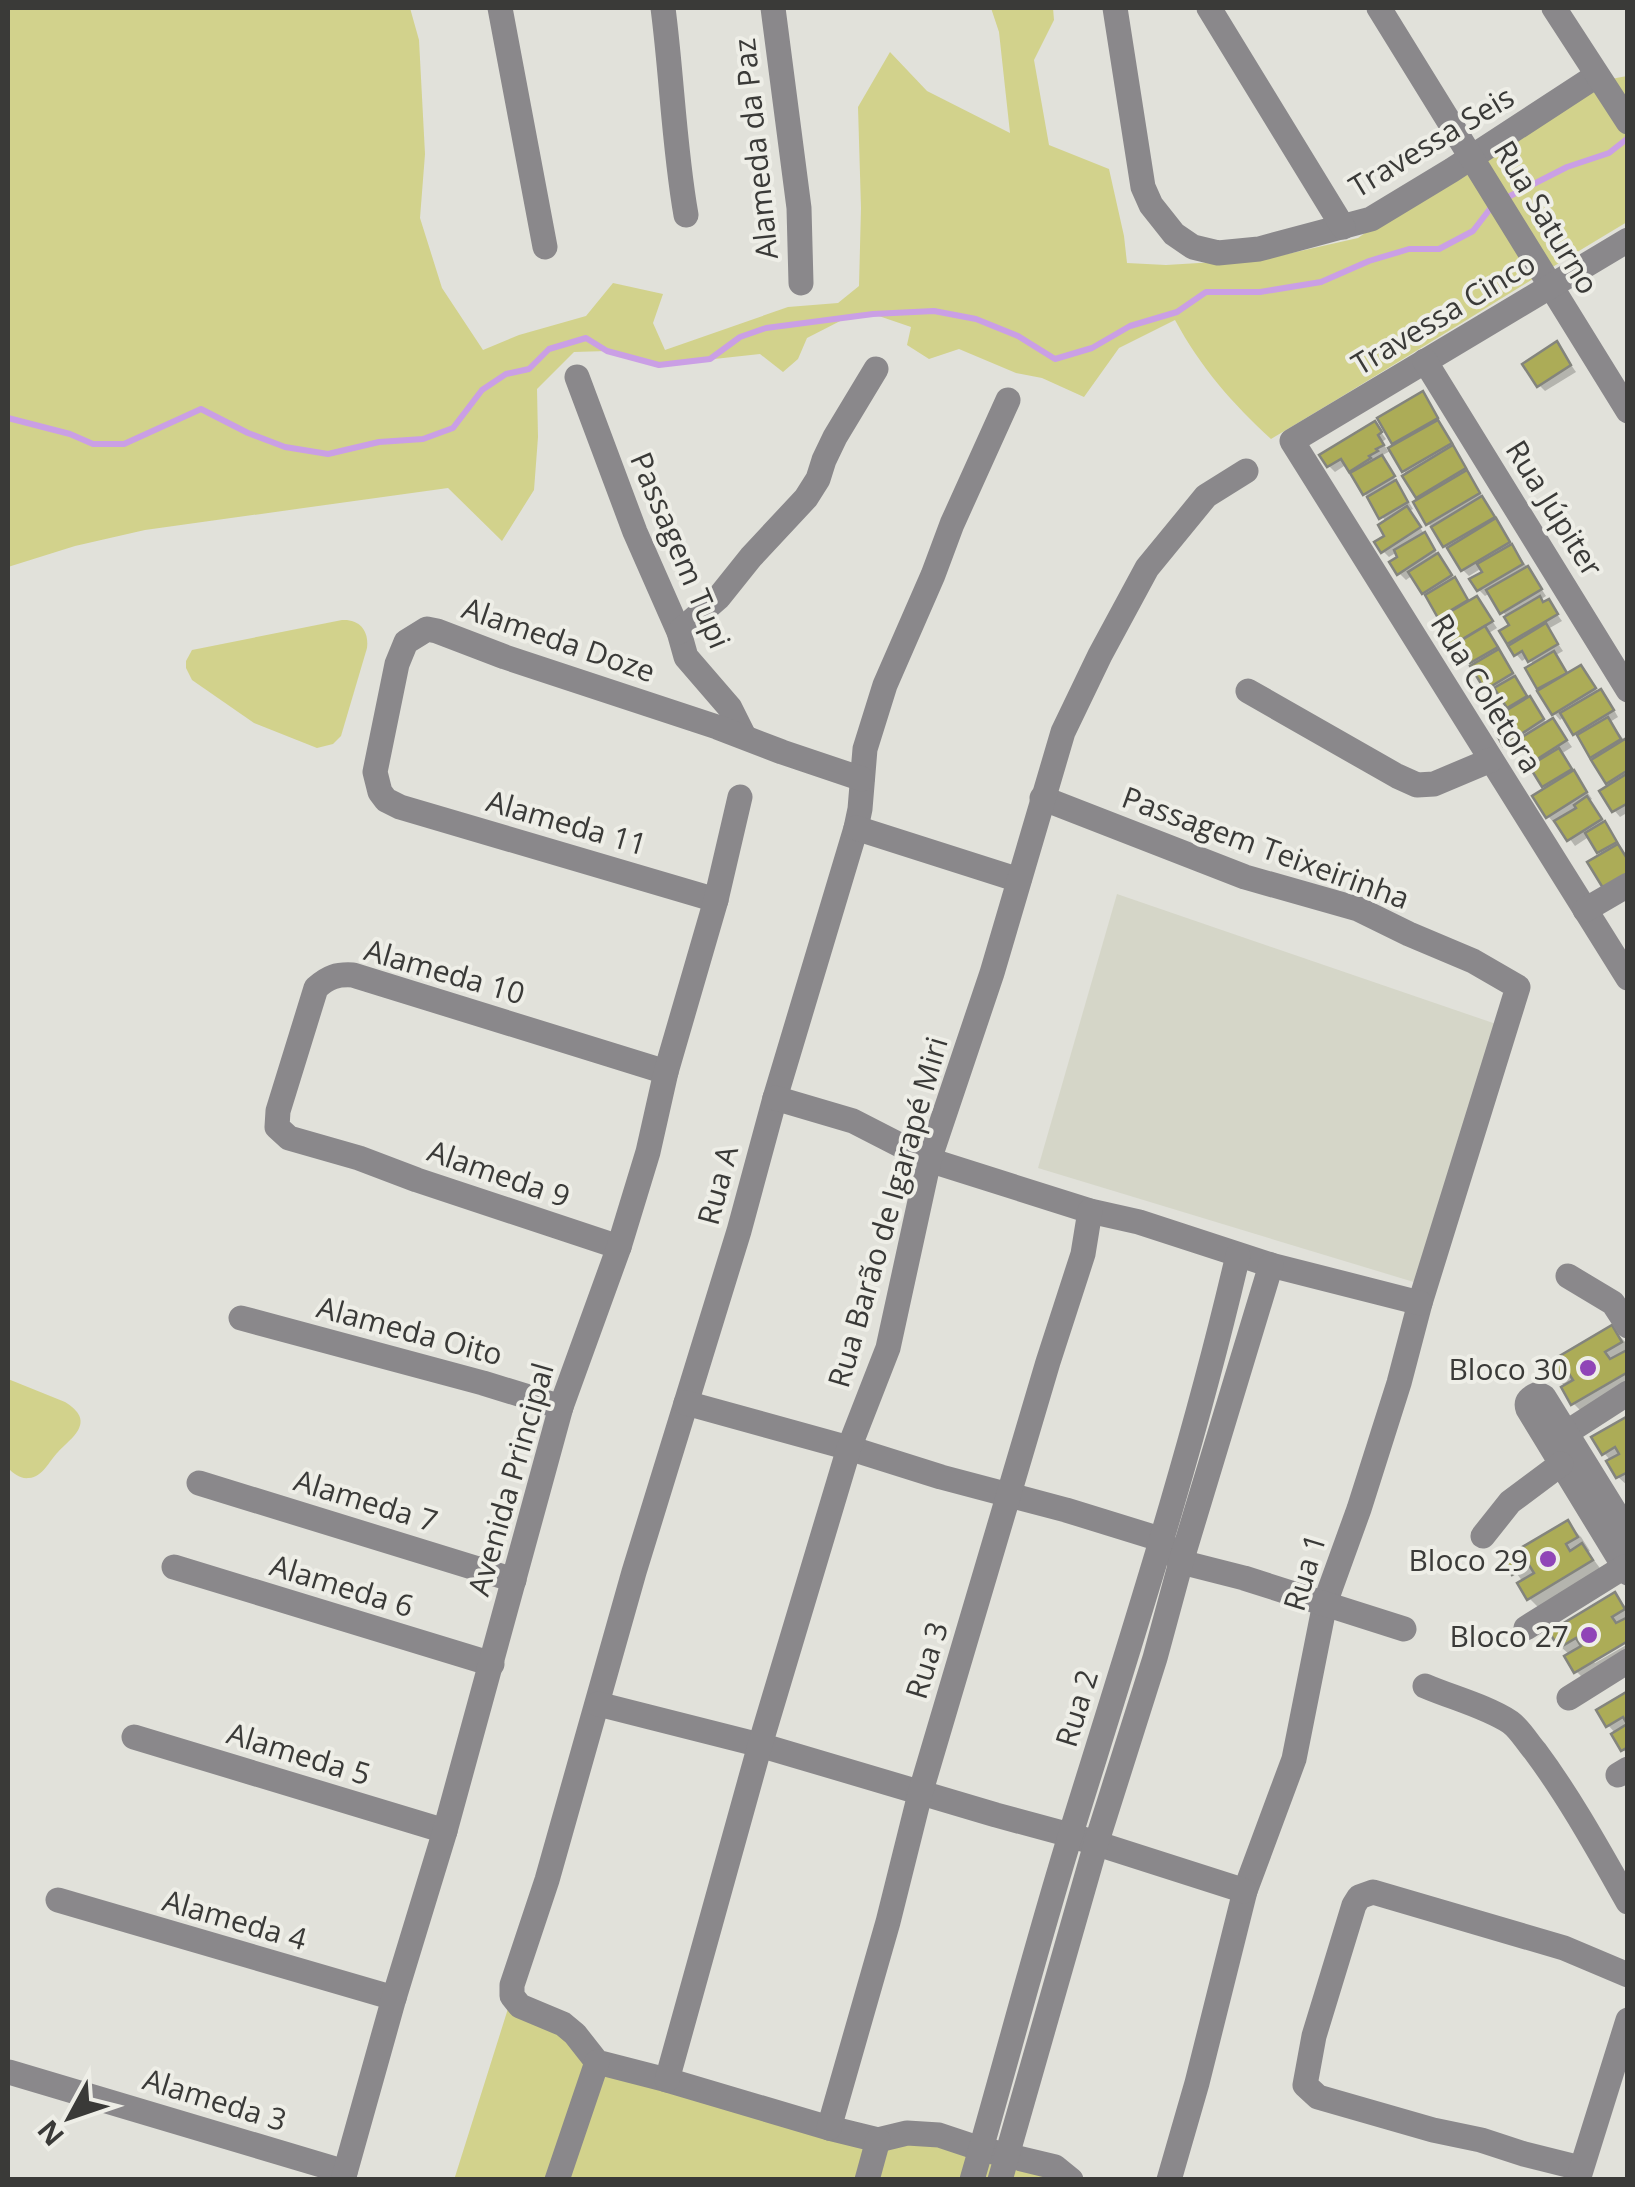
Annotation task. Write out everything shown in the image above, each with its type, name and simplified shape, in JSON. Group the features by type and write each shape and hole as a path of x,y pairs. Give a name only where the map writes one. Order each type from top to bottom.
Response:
{"street":[{"path":"500,8 545,247"},
{"path":"663,8 686,216"},
{"name":"Alameda da Paz","path":"772,8 799,208 800,283"},
{"name":"Travessa Seis","path":"1116,8 1143,187 1174,234 1202,250 1218,253 1259,248 1359,224 1596,76"},
{"path":"1209,8 1343,228"},
{"name":"Rua Saturno","path":"1378,8 1628,411"},
{"path":"1554,8 1626,120"},
{"name":"Travessa Cinco","path":"1292,442 1628,240"},
{"name":"Rua Júpiter","path":"1425,362 1628,690"},
{"path":"679,632 719,597 806,498 834,437 876,369"},
{"name":"Passagem Tupi","path":"577,377 686,657 730,708 744,736"},
{"name":"Rua A","path":"596,2062 563,2024 520,2006 512,1996 512,1985 547,1880 634,1572 856,828 865,749 885,686 1008,400"},
{"name":"Rua Coletora","path":"1292,442 1628,978"},
{"name":"Rua Barão de Igarapé Miri","path":"667,2080 760,1746 849,1448 888,1348 929,1160 992,973 1063,732 1147,568 1206,496 1246,471"},
{"name":"Alameda Doze","path":"400,806 386,800 380,792 375,772 400,653 406,642 428,629 862,780"},
{"path":"1248,692 1417,785 1434,784 1491,760"},
{"name":"Avenida Principal","path":"344,2176 492,1664 560,1407 619,1248 648,1152 740,797"},
{"name":"Passagem Teixeirinha","path":"1042,798 1245,876 1358,909 1473,961 1518,987"},
{"name":"Alameda 11","path":"400,806 716,900"},
{"path":"856,828 1020,880"},
{"path":"1584,910 1628,884"},
{"name":"Alameda 10","path":"358,1158 289,1138 277,1127 278,1111 316,988 333,976 353,976 666,1072"},
{"name":"Rua 1","path":"1169,2180 1245,1891 1294,1759 1325,1604 1399,1383 1420,1302 1518,987"},
{"path":"775,1098 853,1121 929,1160 1090,1211 1139,1222 1238,1256 1420,1302"},
{"name":"Alameda 9","path":"358,1158 619,1248"},
{"name":"Rua 3","path":"829,2128 920,1794 1083,1254 1090,1211"},
{"name":"Rua 2","path":"972,2180 1070,1835 1213,1362 1238,1256"},
{"name":"Rua 2","path":"1004,2168 1096,1844 1271,1265"},
{"path":"1568,1276 1613,1303 1628,1326"},
{"name":"Alameda Oito","path":"241,1318 560,1407"},
{"path":"1566,1433 1628,1393"},
{"path":"1526,1628 1626,1570 1572,1470 1528,1409 1531,1398 1538,1394 1544,1397 1566,1433 1572,1470 1620,1505 1628,1533"},
{"path":"686,1404 1160,1539 1180,1562 1244,1578 1404,1629"},
{"path":"1483,1536 1510,1502 1572,1470"},
{"name":"Alameda 7","path":"199,1482 514,1580"},
{"name":"Alameda 6","path":"174,1568 492,1664"},
{"path":"1569,1698 1628,1661"},
{"path":"1425,1686 1511,1723 1543,1763 1628,1902"},
{"path":"598,1704 1070,1835 1245,1891"},
{"name":"Alameda 5","path":"134,1737 445,1831"},
{"path":"1628,1976 1564,1948 1373,1892 1359,1897 1354,1905 1314,2036 1305,2085 1318,2097 1481,2140 1579,2174 1628,2020"},
{"name":"Alameda 4","path":"58,1900 394,1998"},
{"path":"557,2180 596,2062 878,2140 907,2133 939,2136 981,2149 1004,2168 1055,2167 1071,2180"},
{"name":"Alameda 3","path":"8,2072 344,2176"},
{"path":"867,2180 878,2140"}],"shaded area":[{"path":"8,8 410,8 419,40 425,154 420,218 442,288 483,350 586,316 613,283 663,294 653,323 665,350 788,307 838,303 859,286 858,107 890,52 927,91 1010,133 999,32 991,8 1053,8 1054,20 1034,60 1049,145 1109,169 1127,263 1166,265 1265,259 1358,238 1470,158 1611,79 1627,76 1627,222 1271,439 1218,384 1175,320 1119,348 1084,397 959,349 929,359 907,345 911,327 873,314 848,317 807,338 798,359 783,372 760,354 659,365 607,351 574,352 537,389 534,490 502,541 448,488 145,530 8,567"},
{"path":"342,620 362,627 367,648 341,736 333,744 317,748 254,723 192,680 186,668 192,650"},
{"path":"1117,894 1499,1025 1417,1283 1038,1168"},
{"path":"8,1379 65,1402 81,1422 75,1434 34,1477 20,1477 8,1468"},
{"path":"512,1996 597,2062 829,2128 907,2133 1071,2180 454,2180"}],"building":[{"path":"1557,341 1571,365 1537,387 1522,364"},
{"path":"1423,391 1438,418 1392,444 1377,418"},
{"path":"1438,420 1452,443 1402,472 1388,448"},
{"path":"1375,421 1384,445 1371,458 1349,472 1341,459 1327,467 1319,455"},
{"path":"1453,445 1466,468 1416,498 1402,476"},
{"path":"1382,455 1395,476 1363,495 1350,473"},
{"path":"1467,470 1480,493 1426,525 1413,502"},
{"path":"1396,480 1408,502 1379,519 1367,497"},
{"path":"1482,496 1495,517 1443,547 1431,527"},
{"path":"1407,506 1421,527 1381,553 1374,542 1384,536 1378,525"},
{"path":"1496,518 1510,542 1461,571 1447,548"},
{"path":"1425,532 1435,550 1397,575 1389,562 1397,557 1394,550"},
{"path":"1512,544 1523,564 1477,591 1469,579 1482,572 1477,564"},
{"path":"1438,553 1452,575 1422,594 1408,572"},
{"path":"1528,566 1542,589 1500,614 1486,590"},
{"path":"1455,577 1468,600 1438,618 1425,595"},
{"path":"1477,596 1493,621 1449,647 1433,622"},
{"path":"1540,596 1543,602 1549,599 1558,614 1507,644 1499,631 1509,625 1504,617"},
{"path":"1546,623 1558,644 1528,662 1522,651 1514,656 1508,646"},
{"path":"1485,626 1498,647 1470,663 1457,643"},
{"path":"1499,649 1513,673 1485,690 1470,666"},
{"path":"1554,651 1567,673 1537,689 1525,668"},
{"path":"1581,665 1596,688 1552,715 1537,691"},
{"path":"1515,676 1527,696 1507,708 1494,688"},
{"path":"1601,689 1614,710 1573,735 1560,713"},
{"path":"1530,696 1544,719 1503,746 1492,719"},
{"path":"1608,717 1621,739 1590,758 1577,735"},
{"path":"1553,718 1567,740 1531,763 1517,740"},
{"path":"1625,739 1628,770 1606,784 1591,760"},
{"path":"1559,748 1572,769 1542,787 1529,766"},
{"path":"1574,770 1587,792 1546,818 1532,796"},
{"path":"1628,773 1628,803 1612,812 1599,791"},
{"path":"1587,796 1602,819 1567,841 1554,821"},
{"path":"1605,821 1617,842 1597,853 1585,833"},
{"path":"1618,844 1628,860 1628,874 1603,888 1587,862"},
{"name":"Bloco 30","path":"1612,1325 1622,1342 1605,1352 1610,1359 1627,1350 1628,1372 1571,1405 1561,1387 1573,1380 1569,1374 1556,1381 1546,1364"},
{"path":"1628,1416 1628,1472 1616,1478 1606,1461 1619,1454 1615,1447 1602,1455 1591,1437"},
{"name":"Bloco 29","path":"1568,1520 1578,1537 1566,1544 1570,1551 1582,1543 1593,1560 1527,1600 1517,1583 1534,1573 1529,1565 1512,1575 1502,1559"},
{"name":"Bloco 27","path":"1615,1592 1625,1609 1612,1617 1616,1623 1628,1617 1628,1641 1574,1673 1564,1656 1581,1646 1576,1638 1559,1648 1549,1632"},
{"path":"1628,1691 1628,1747 1621,1751 1611,1734 1627,1724 1623,1717 1606,1727 1596,1710"}],"waterway":[{"path":"1504,199 1567,167 1609,153 1628,138"},
{"path":"8,418 93,444 124,444 201,409 285,447 328,454 379,442 423,439 453,428 482,390 506,374 529,369 549,349 586,338 607,351 659,365 710,359 740,337 766,328 873,314 934,311 976,319 1018,336 1055,359 1092,348 1130,326 1177,312 1206,292 1260,292 1321,282 1409,249 1439,249 1473,231 1493,205"}],"place":[{"name":"Bloco 30","path":"1588,1368"},
{"name":"Bloco 29","path":"1548,1559"},
{"name":"Bloco 27","path":"1589,1635"}]}
